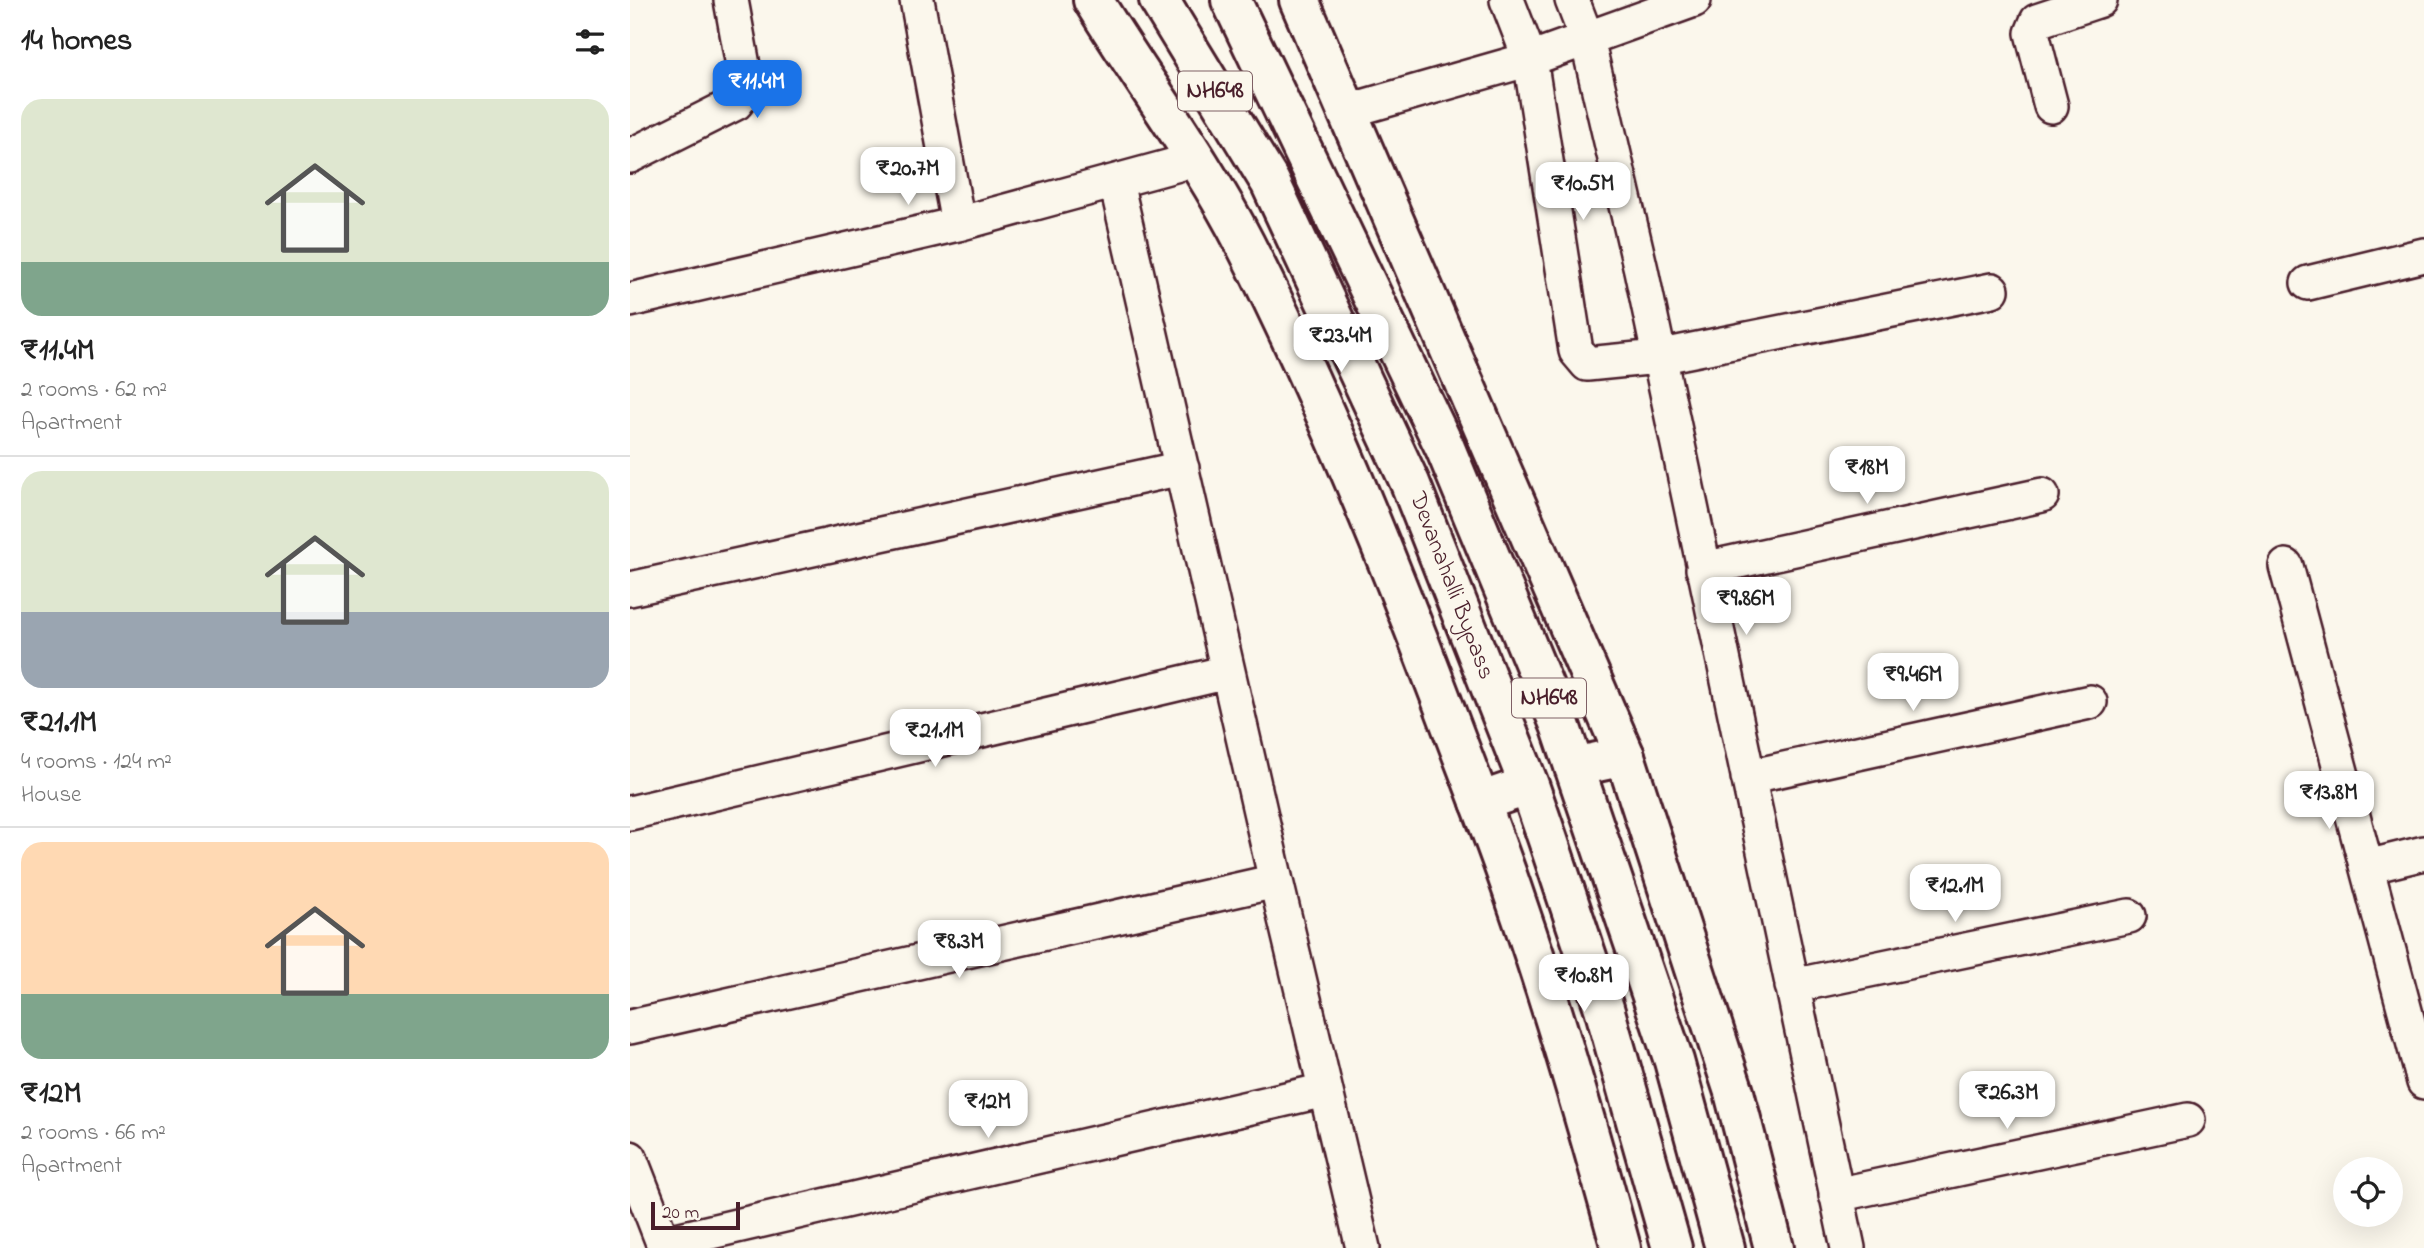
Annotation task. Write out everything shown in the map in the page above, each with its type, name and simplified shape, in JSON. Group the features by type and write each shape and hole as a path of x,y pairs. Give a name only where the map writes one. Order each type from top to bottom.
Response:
{"main road":[{"path":"1094,0 1119,43 1197,159 1244,242 1317,394 1401,593 1516,899 1575,1082 1621,1248"},
{"name":"Devanahalli Bypass","path":"1159,0 1270,182 1410,483 1529,785 1604,1009 1672,1248"},
{"name":"Devanahalli Bypass","path":"1231,0 1446,448 1560,725 1674,1061 1725,1248"},
{"path":"1300,0 1625,756 1734,1093 1774,1248"},
{"path":"1574,767 1625,756"},
{"path":"1480,802 1529,785"}],"street":[{"path":"630,156 736,103 742,95 746,82 731,0"},
{"path":"917,0 958,224"},
{"path":"1507,0 1530,59 1576,351 1587,364 1658,358 1992,290"},
{"path":"1572,0 1587,39 1641,270 1848,1248"},
{"path":"1348,111 1530,59 1694,0"},
{"path":"2051,106 2033,28 2037,21 2100,0"},
{"path":"630,300 958,224 1197,159"},
{"path":"1116,182 1363,1248"},
{"path":"2308,282 2424,255"},
{"path":"630,589 1182,468"},
{"path":"1703,569 2042,495"},
{"path":"2286,566 2367,867 2415,1015 2424,1082"},
{"path":"630,813 1228,672"},
{"path":"1748,777 2090,702"},
{"path":"2367,867 2424,853"},
{"path":"630,1027 1276,881"},
{"path":"1792,986 2129,916"},
{"path":"630,1158 664,1246 1325,1090"},
{"path":"1836,1195 2188,1119"}]}
